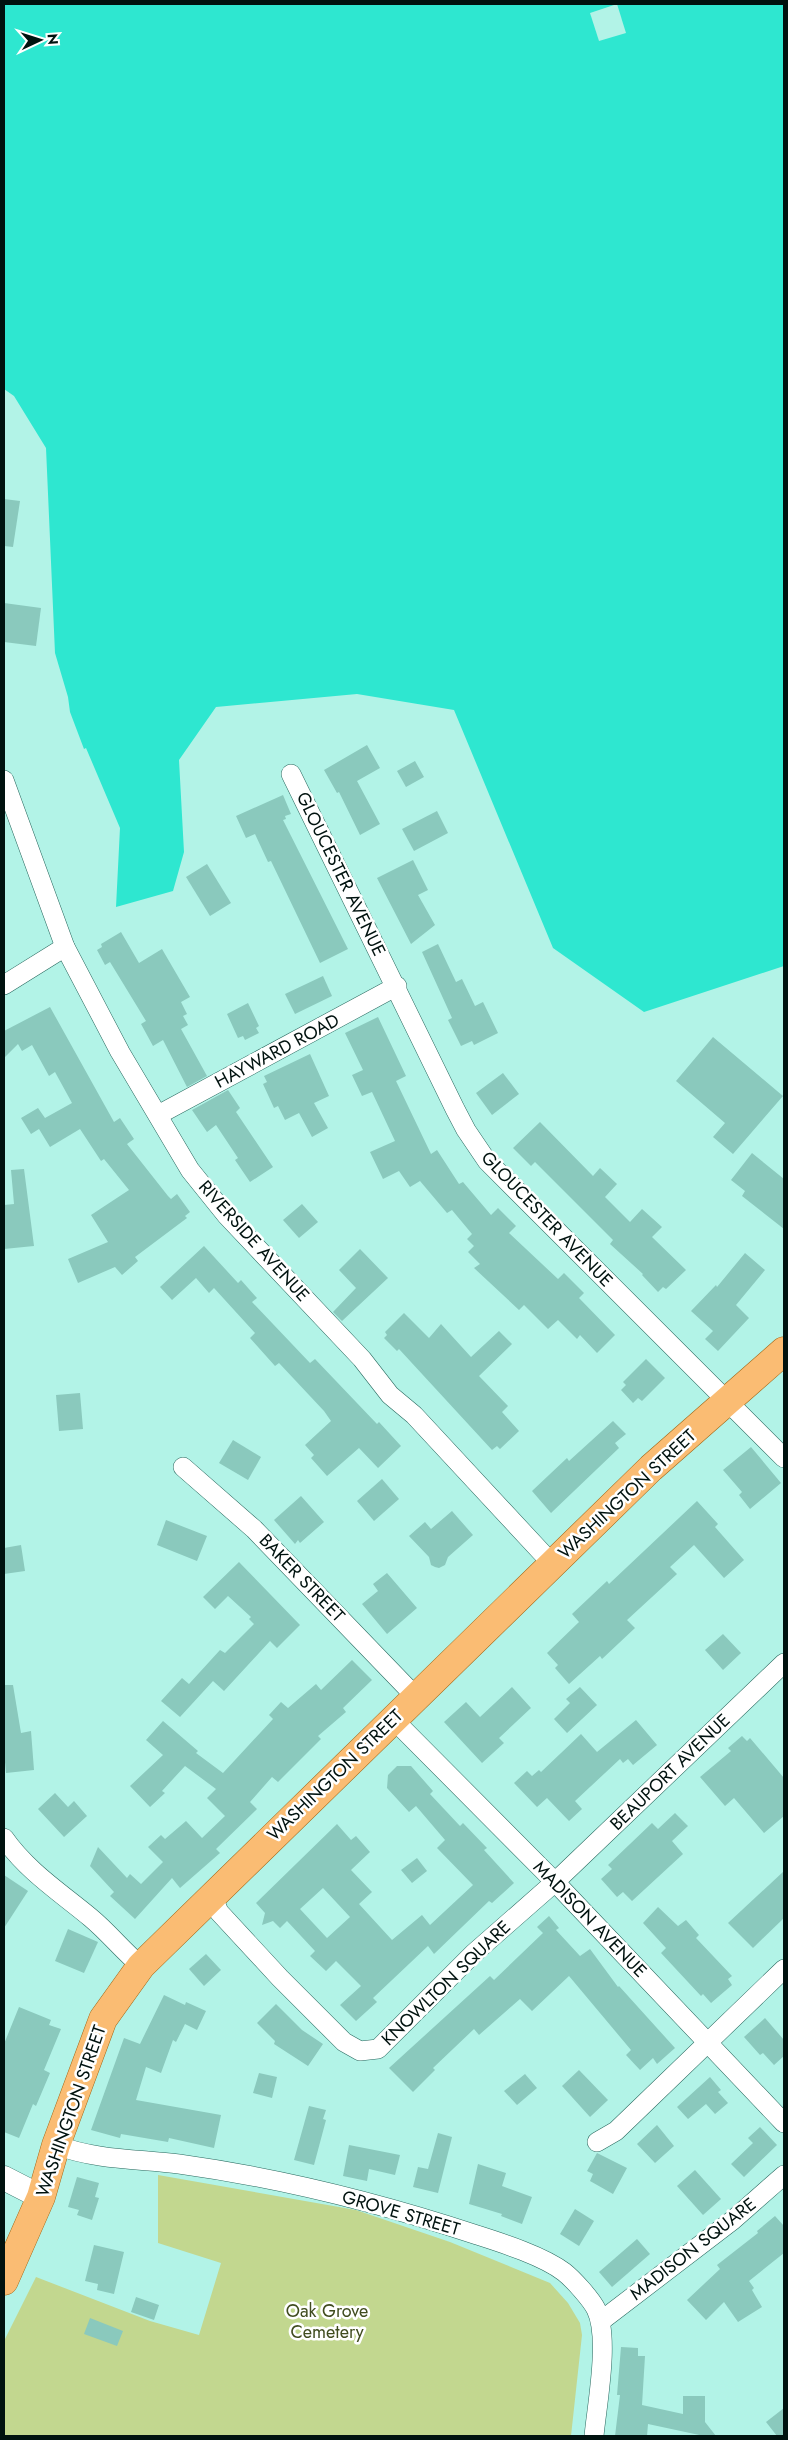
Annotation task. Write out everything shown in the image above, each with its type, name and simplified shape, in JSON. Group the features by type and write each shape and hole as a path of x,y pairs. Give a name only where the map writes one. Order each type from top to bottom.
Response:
{"main road":[{"name":"WASHINGTON STREET","path":"4,2281 41,2198 56,2145 103,2019 141,1966 651,1468 784,1351"}],"street":[{"name":"GLOUCESTER AVENUE","path":"292,774 466,1130 487,1161 784,1458"},
{"name":"RIVERSIDE AVENUE","path":"4,780 65,947 120,1052 190,1170 227,1216 362,1359 390,1395 414,1415 544,1555 554,1562"},
{"path":"4,985 65,947"},
{"name":"HAYWARD ROAD","path":"158,1115 397,986"},
{"name":"BAKER STREET","path":"183,1467 254,1529 416,1696"},
{"name":"BEAUPORT AVENUE","path":"555,1882 784,1663"},
{"name":"MADISON AVENUE","path":"393,1719 555,1882 784,2123"},
{"path":"4,1838 45,1882 93,1920 121,1950 141,1966"},
{"name":"KNOWLTON SQUARE","path":"212,1895 219,1912 280,1978 344,2042 360,2051 378,2049 473,1954 555,1882"},
{"path":"597,2142 616,2131 784,1969"},
{"name":"GROVE STREET","path":"56,2145 76,2152 179,2164 321,2190 430,2219 508,2246 564,2272 589,2298 596,2308 601,2321 601,2364 594,2436"},
{"name":"MADISON SQUARE","path":"601,2321 733,2220 784,2175"},
{"path":"4,2178 41,2198"}],"green space":[{"name":"Oak Grove Cemetery","path":"158,2175 356,2210 450,2242 550,2283 568,2303 580,2323 582,2335 571,2436 4,2436 4,2341 36,2277 150,2321 199,2335 221,2263 158,2243"}],"shaded area":[{"path":"4,4 784,4 784,966 644,1012 553,948 454,710 357,694 216,707 179,760 184,852 173,891 116,907 120,828 86,748 84,749 70,712 68,697 55,653 46,448 14,396 4,389"}],"pier":[{"path":"617,4 626,33 599,41 590,13"}],"building":[{"path":"4,499 20,501 13,547 4,546"},
{"path":"4,603 41,608 36,646 4,642"},
{"path":"367,745 380,768 357,781 380,824 360,835 339,792 337,793 324,770"},
{"path":"415,761 424,777 406,787 397,771"},
{"path":"283,795 291,814 285,816 286,819 283,820 348,949 320,963 271,861 268,862 255,834 246,838 236,816"},
{"path":"437,811 448,833 414,851 402,829"},
{"path":"413,860 428,890 418,895 435,925 411,944 377,878"},
{"path":"207,864 231,903 210,916 186,877"},
{"path":"121,932 139,963 162,949 190,997 181,1002 187,1014 183,1016 188,1025 181,1029 207,1076 187,1087 163,1040 153,1046 141,1024 146,1021 110,962 105,965 97,950 102,947 101,944"},
{"path":"438,944 456,982 462,979 475,1006 483,1002 498,1033 474,1045 472,1041 461,1046 448,1020 452,1018 422,952"},
{"path":"323,976 332,996 295,1014 285,994"},
{"path":"248,1003 259,1026 256,1028 259,1033 245,1040 243,1036 238,1038 227,1014"},
{"path":"50,1007 114,1122 120,1118 134,1139 127,1144 168,1196 171,1199 177,1194 190,1212 185,1216 187,1218 135,1257 138,1261 122,1275 115,1267 78,1283 68,1259 108,1242 91,1215 129,1190 104,1159 101,1161 80,1129 50,1147 39,1129 31,1134 21,1118 38,1108 45,1118 72,1103 55,1072 49,1076 32,1045 22,1051 18,1044 4,1058 4,1031"},
{"path":"378,1017 406,1076 396,1081 431,1154 437,1150 459,1184 463,1182 491,1215 498,1208 516,1226 509,1233 558,1279 564,1273 584,1293 579,1298 615,1335 597,1353 580,1335 577,1339 558,1320 548,1329 524,1305 519,1310 474,1268 480,1264 468,1252 474,1246 467,1239 472,1234 452,1210 447,1213 420,1181 410,1187 399,1171 383,1179 370,1152 395,1141 372,1092 362,1096 352,1075 363,1070 345,1033"},
{"path":"713,1037 783,1096 733,1154 713,1137 725,1123 676,1081"},
{"path":"310,1054 329,1096 314,1103 328,1128 312,1137 299,1113 285,1120 278,1106 274,1108 263,1084 267,1082 264,1076"},
{"path":"503,1073 519,1094 492,1115 476,1093"},
{"path":"228,1090 240,1108 236,1112 273,1167 250,1182 235,1160 238,1158 216,1125 207,1132 192,1110"},
{"path":"540,1122 593,1176 600,1168 617,1184 605,1197 630,1222 642,1209 662,1227 652,1237 686,1270 666,1289 663,1287 658,1292 643,1274 610,1244 613,1240 535,1162 531,1166 513,1148"},
{"path":"752,1153 784,1179 784,1229 742,1196 745,1191 731,1180"},
{"path":"24,1169 34,1246 4,1249 4,1205 14,1204 11,1170"},
{"path":"302,1204 318,1222 299,1238 283,1220"},
{"path":"204,1246 238,1283 241,1280 257,1298 252,1302 310,1363 315,1359 377,1424 379,1422 401,1446 378,1468 359,1448 327,1476 311,1458 314,1455 305,1445 331,1421 324,1411 279,1363 275,1366 250,1338 255,1333 214,1288 209,1293 196,1278 172,1300 160,1287"},
{"path":"360,1249 388,1278 342,1321 333,1312 356,1288 339,1270"},
{"path":"745,1253 765,1270 736,1305 749,1318 718,1351 705,1339 713,1331 691,1311 716,1285 717,1287"},
{"path":"404,1313 429,1338 441,1324 471,1357 499,1331 512,1344 479,1376 508,1406 502,1412 519,1431 500,1449 497,1446 492,1450 399,1349 397,1351 384,1338 387,1335 385,1332"},
{"path":"646,1359 665,1378 642,1401 638,1398 633,1403 621,1390 626,1385 623,1382"},
{"path":"80,1393 83,1429 59,1431 56,1395"},
{"path":"613,1421 626,1434 615,1443 619,1448 551,1513 532,1491 567,1458 569,1461"},
{"path":"233,1440 261,1457 248,1480 219,1463"},
{"path":"751,1447 781,1483 750,1509 739,1495 742,1492 723,1470"},
{"path":"382,1479 399,1499 374,1521 357,1501"},
{"path":"301,1496 324,1522 300,1543 298,1540 295,1544 274,1520"},
{"path":"697,1501 718,1524 715,1527 744,1560 724,1578 694,1545 670,1567 677,1574 627,1620 635,1628 602,1659 600,1656 569,1684 555,1668 558,1665 547,1653 579,1622 572,1614 607,1581 609,1584"},
{"path":"452,1511 473,1535 448,1557 445,1565 439,1568 435,1567 431,1565 429,1557 409,1536 425,1522 431,1529"},
{"path":"166,1520 207,1536 197,1561 157,1545"},
{"path":"21,1545 25,1571 4,1574 4,1548"},
{"path":"239,1562 300,1625 277,1648 270,1641 224,1691 213,1681 180,1717 161,1701 182,1678 189,1684 220,1650 225,1653 254,1624 249,1619 251,1617 228,1596 215,1609 203,1597"},
{"path":"387,1573 417,1608 387,1634 362,1604 378,1591 373,1584"},
{"path":"723,1634 741,1653 723,1670 705,1650"},
{"path":"352,1660 372,1680 343,1708 346,1712 318,1736 321,1739 278,1782 272,1777 250,1802 257,1809 216,1849 220,1853 180,1888 172,1878 135,1919 110,1896 114,1892 90,1866 98,1847 127,1878 130,1874 141,1884 163,1862 148,1847 161,1835 165,1839 186,1821 202,1838 225,1816 207,1798 216,1789 185,1766 162,1791 165,1793 150,1807 130,1786 163,1755 146,1740 163,1721 198,1751 196,1753 223,1773 273,1719 269,1715 281,1702 288,1708 316,1684 321,1690"},
{"path":"4,1685 13,1685 21,1733 31,1731 34,1770 6,1773"},
{"path":"512,1687 531,1708 499,1738 504,1743 482,1763 444,1722 466,1702 480,1717"},
{"path":"580,1687 597,1705 567,1733 554,1719 570,1703 566,1699"},
{"path":"636,1720 657,1745 633,1765 628,1759 623,1763 620,1759 575,1801 582,1809 569,1821 547,1798 537,1807 514,1783 527,1771 532,1776 539,1770 541,1772 581,1734 597,1752"},
{"path":"742,1736 747,1741 750,1738 784,1778 784,1816 764,1833 734,1798 725,1806 700,1777 731,1751 728,1748"},
{"path":"397,1766 411,1766 433,1791 430,1794 460,1826 463,1823 487,1848 484,1850 514,1883 492,1903 489,1901 434,1954 428,1946 373,1998 377,2002 356,2021 340,2005 361,1986 336,1961 326,1971 310,1956 315,1951 287,1921 280,1928 273,1921 262,1925 265,1913 256,1903 337,1824 351,1840 356,1836 370,1852 351,1870 372,1892 359,1904 392,1940 422,1915 430,1925 473,1885 437,1848 445,1840 416,1806 409,1812 387,1788 388,1775","holes":["323,1888 350,1917 327,1938 300,1909"]},
{"path":"55,1793 68,1807 74,1801 87,1816 64,1837 38,1809"},
{"path":"675,1813 688,1826 672,1841 683,1854 632,1901 623,1892 617,1897 601,1879 612,1869 608,1865 652,1823 658,1829"},
{"path":"417,1858 427,1871 412,1883 401,1870"},
{"path":"784,1871 784,1918 753,1948 728,1923"},
{"path":"4,1875 28,1891 4,1928"},
{"path":"658,1907 678,1926 686,1920 699,1935 696,1938 732,1976 728,1979 732,1985 711,2003 703,1994 701,1996 661,1953 666,1948 643,1923"},
{"path":"549,1916 559,1928 556,1930 580,1956 590,1949 618,1987 675,2048 657,2064 653,2058 640,2070 626,2055 631,2050 569,1976 532,2011 520,1999 479,2035 474,2029 433,2068 435,2070 413,2092 389,2068 490,1976 494,1980 543,1933 537,1927"},
{"path":"68,1929 98,1942 84,1973 55,1961"},
{"path":"206,1954 221,1970 204,1986 189,1969"},
{"path":"164,1995 185,2005 186,2002 206,2011 197,2030 185,2024 176,2042 173,2040 161,2073 146,2067 136,2100 221,2115 214,2148 169,2138 168,2142 121,2134 120,2138 91,2130 124,2038 140,2044"},
{"path":"276,2004 302,2030 323,2044 308,2066 274,2044 275,2041 257,2023"},
{"path":"19,2007 51,2020 49,2025 61,2029 44,2070 50,2073 36,2106 33,2104 19,2138 4,2132 4,2044"},
{"path":"765,2018 784,2040 784,2056 774,2065 763,2053 760,2055 744,2037"},
{"path":"579,2070 608,2100 590,2117 562,2086"},
{"path":"259,2073 277,2077 272,2098 253,2093"},
{"path":"525,2074 537,2088 517,2105 504,2091"},
{"path":"710,2077 721,2090 718,2092 728,2103 715,2114 706,2104 688,2119 677,2107"},
{"path":"309,2106 326,2110 323,2119 326,2120 314,2165 294,2160"},
{"path":"657,2125 674,2146 655,2163 637,2144"},
{"path":"760,2127 777,2145 744,2177 731,2164 753,2143 748,2138"},
{"path":"438,2133 452,2137 438,2193 413,2187 418,2167 428,2169"},
{"path":"349,2145 400,2155 395,2175 369,2169 367,2181 343,2176"},
{"path":"597,2153 627,2168 613,2194 590,2181 593,2174 587,2171"},
{"path":"478,2164 506,2173 502,2186 532,2197 522,2224 501,2216 502,2214 469,2204"},
{"path":"695,2170 721,2199 703,2215 677,2186"},
{"path":"77,2177 99,2183 95,2197 99,2198 92,2220 77,2215 79,2210 68,2207"},
{"path":"575,2209 594,2221 579,2246 560,2234"},
{"path":"775,2216 784,2226 784,2253 749,2281 762,2307 738,2322 724,2302 706,2320 687,2300 720,2269 717,2265 758,2233 757,2231"},
{"path":"637,2239 650,2254 612,2287 599,2272"},
{"path":"94,2245 124,2252 114,2294 97,2290 98,2284 85,2281"},
{"path":"136,2297 159,2305 154,2320 131,2312"},
{"path":"90,2318 123,2331 117,2346 84,2334"},
{"path":"621,2347 638,2348 638,2356 645,2356 642,2405 683,2414 683,2396 705,2396 705,2422 716,2436 704,2436 648,2424 647,2436 615,2436 620,2395 617,2395"},
{"path":"784,2408 784,2436 777,2436 766,2422"}]}
